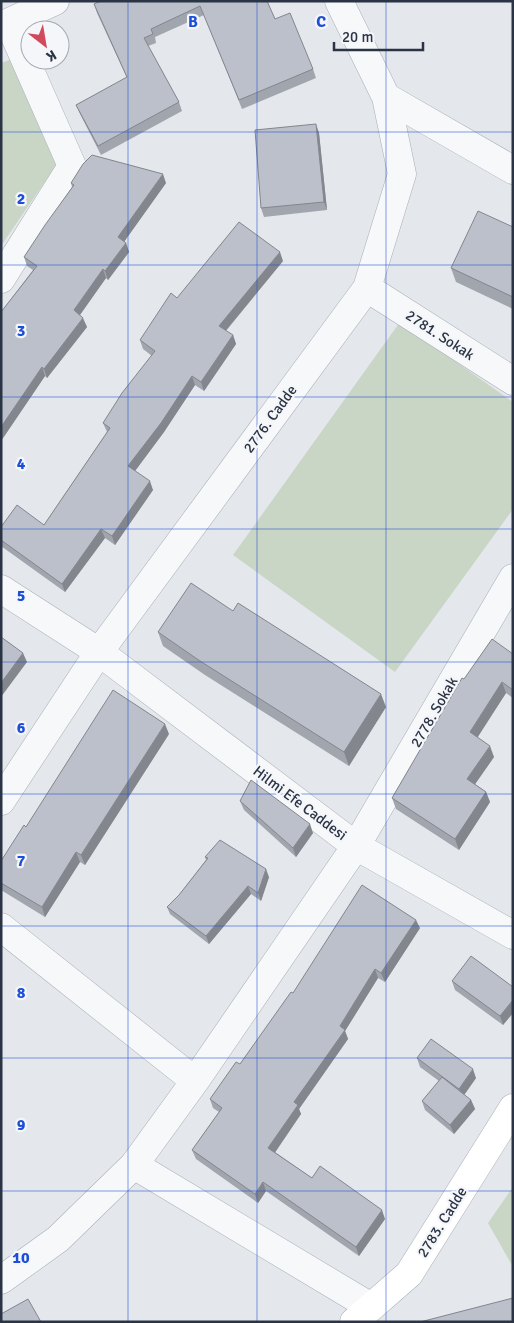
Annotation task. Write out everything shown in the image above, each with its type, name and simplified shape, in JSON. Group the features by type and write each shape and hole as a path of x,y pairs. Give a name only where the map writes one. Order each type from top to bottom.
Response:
{"main road":[{"name":"2783. Cadde","path":"362,1314 409,1274 513,1108"}],"street":[{"path":"1,279 72,166 5,24 56,1"},
{"name":"2776. Cadde","path":"1,801 99,652 367,288 402,174 386,97 339,1"},
{"path":"386,97 513,170"},
{"name":"2781. Sokak","path":"367,288 513,381"},
{"name":"2778. Sokak","path":"1,1280 58,1239 134,1165 195,1081 356,846 513,578"},
{"name":"Hilmi Efe Caddesi","path":"1,589 99,652 356,846 513,935"},
{"path":"1,927 195,1081"},
{"path":"134,1165 362,1314"}],"green space":[{"path":"12,59 59,161 1,246 1,63"},
{"path":"400,322 513,402 513,509 395,672 233,555"},
{"path":"513,1187 513,1267 488,1223"}],"building":[{"path":"101,1 267,1 275,19 290,13 313,69 239,100 200,6 151,29 153,34 144,38 179,102 98,146 76,105 127,77 94,4"},
{"path":"316,124 324,202 261,208 255,130"},
{"path":"92,155 163,174 118,237 126,243 105,271 103,269 74,310 83,318 44,369 42,367 1,427 1,312 37,266 24,257 74,185 71,183 83,164"},
{"path":"478,211 513,227 513,297 451,268"},
{"path":"239,222 280,252 219,326 233,335 201,382 192,376 161,423 128,466 150,481 112,536 101,529 62,584 1,540 1,527 17,505 44,525 110,428 103,423 122,393 155,351 140,340 171,293 177,298"},
{"path":"191,583 233,611 238,603 381,694 344,752 200,661 158,632"},
{"path":"1,637 23,653 1,683"},
{"path":"492,639 513,654 513,690 502,682 470,732 490,746 467,779 486,792 455,839 392,798 462,678 464,679"},
{"path":"113,690 165,724 81,855 76,852 42,907 1,883 1,861 24,825 26,827"},
{"path":"251,780 310,824 293,848 240,801"},
{"path":"220,840 266,869 258,893 248,886 206,936 167,907 179,895 208,858 205,857"},
{"path":"362,885 416,920 381,973 375,969 340,1026 345,1030 294,1102 298,1105 268,1148 312,1178 320,1166 382,1210 356,1247 263,1182 255,1194 192,1150 222,1108 210,1099 236,1062 240,1064 291,992 293,993"},
{"path":"471,956 513,987 513,1000 500,1016 452,981"},
{"path":"431,1039 473,1069 459,1089 417,1058"},
{"path":"442,1077 471,1100 450,1125 422,1101"},
{"path":"513,1298 513,1322 420,1322"},
{"path":"28,1299 41,1322 1,1322 1,1314"}]}
